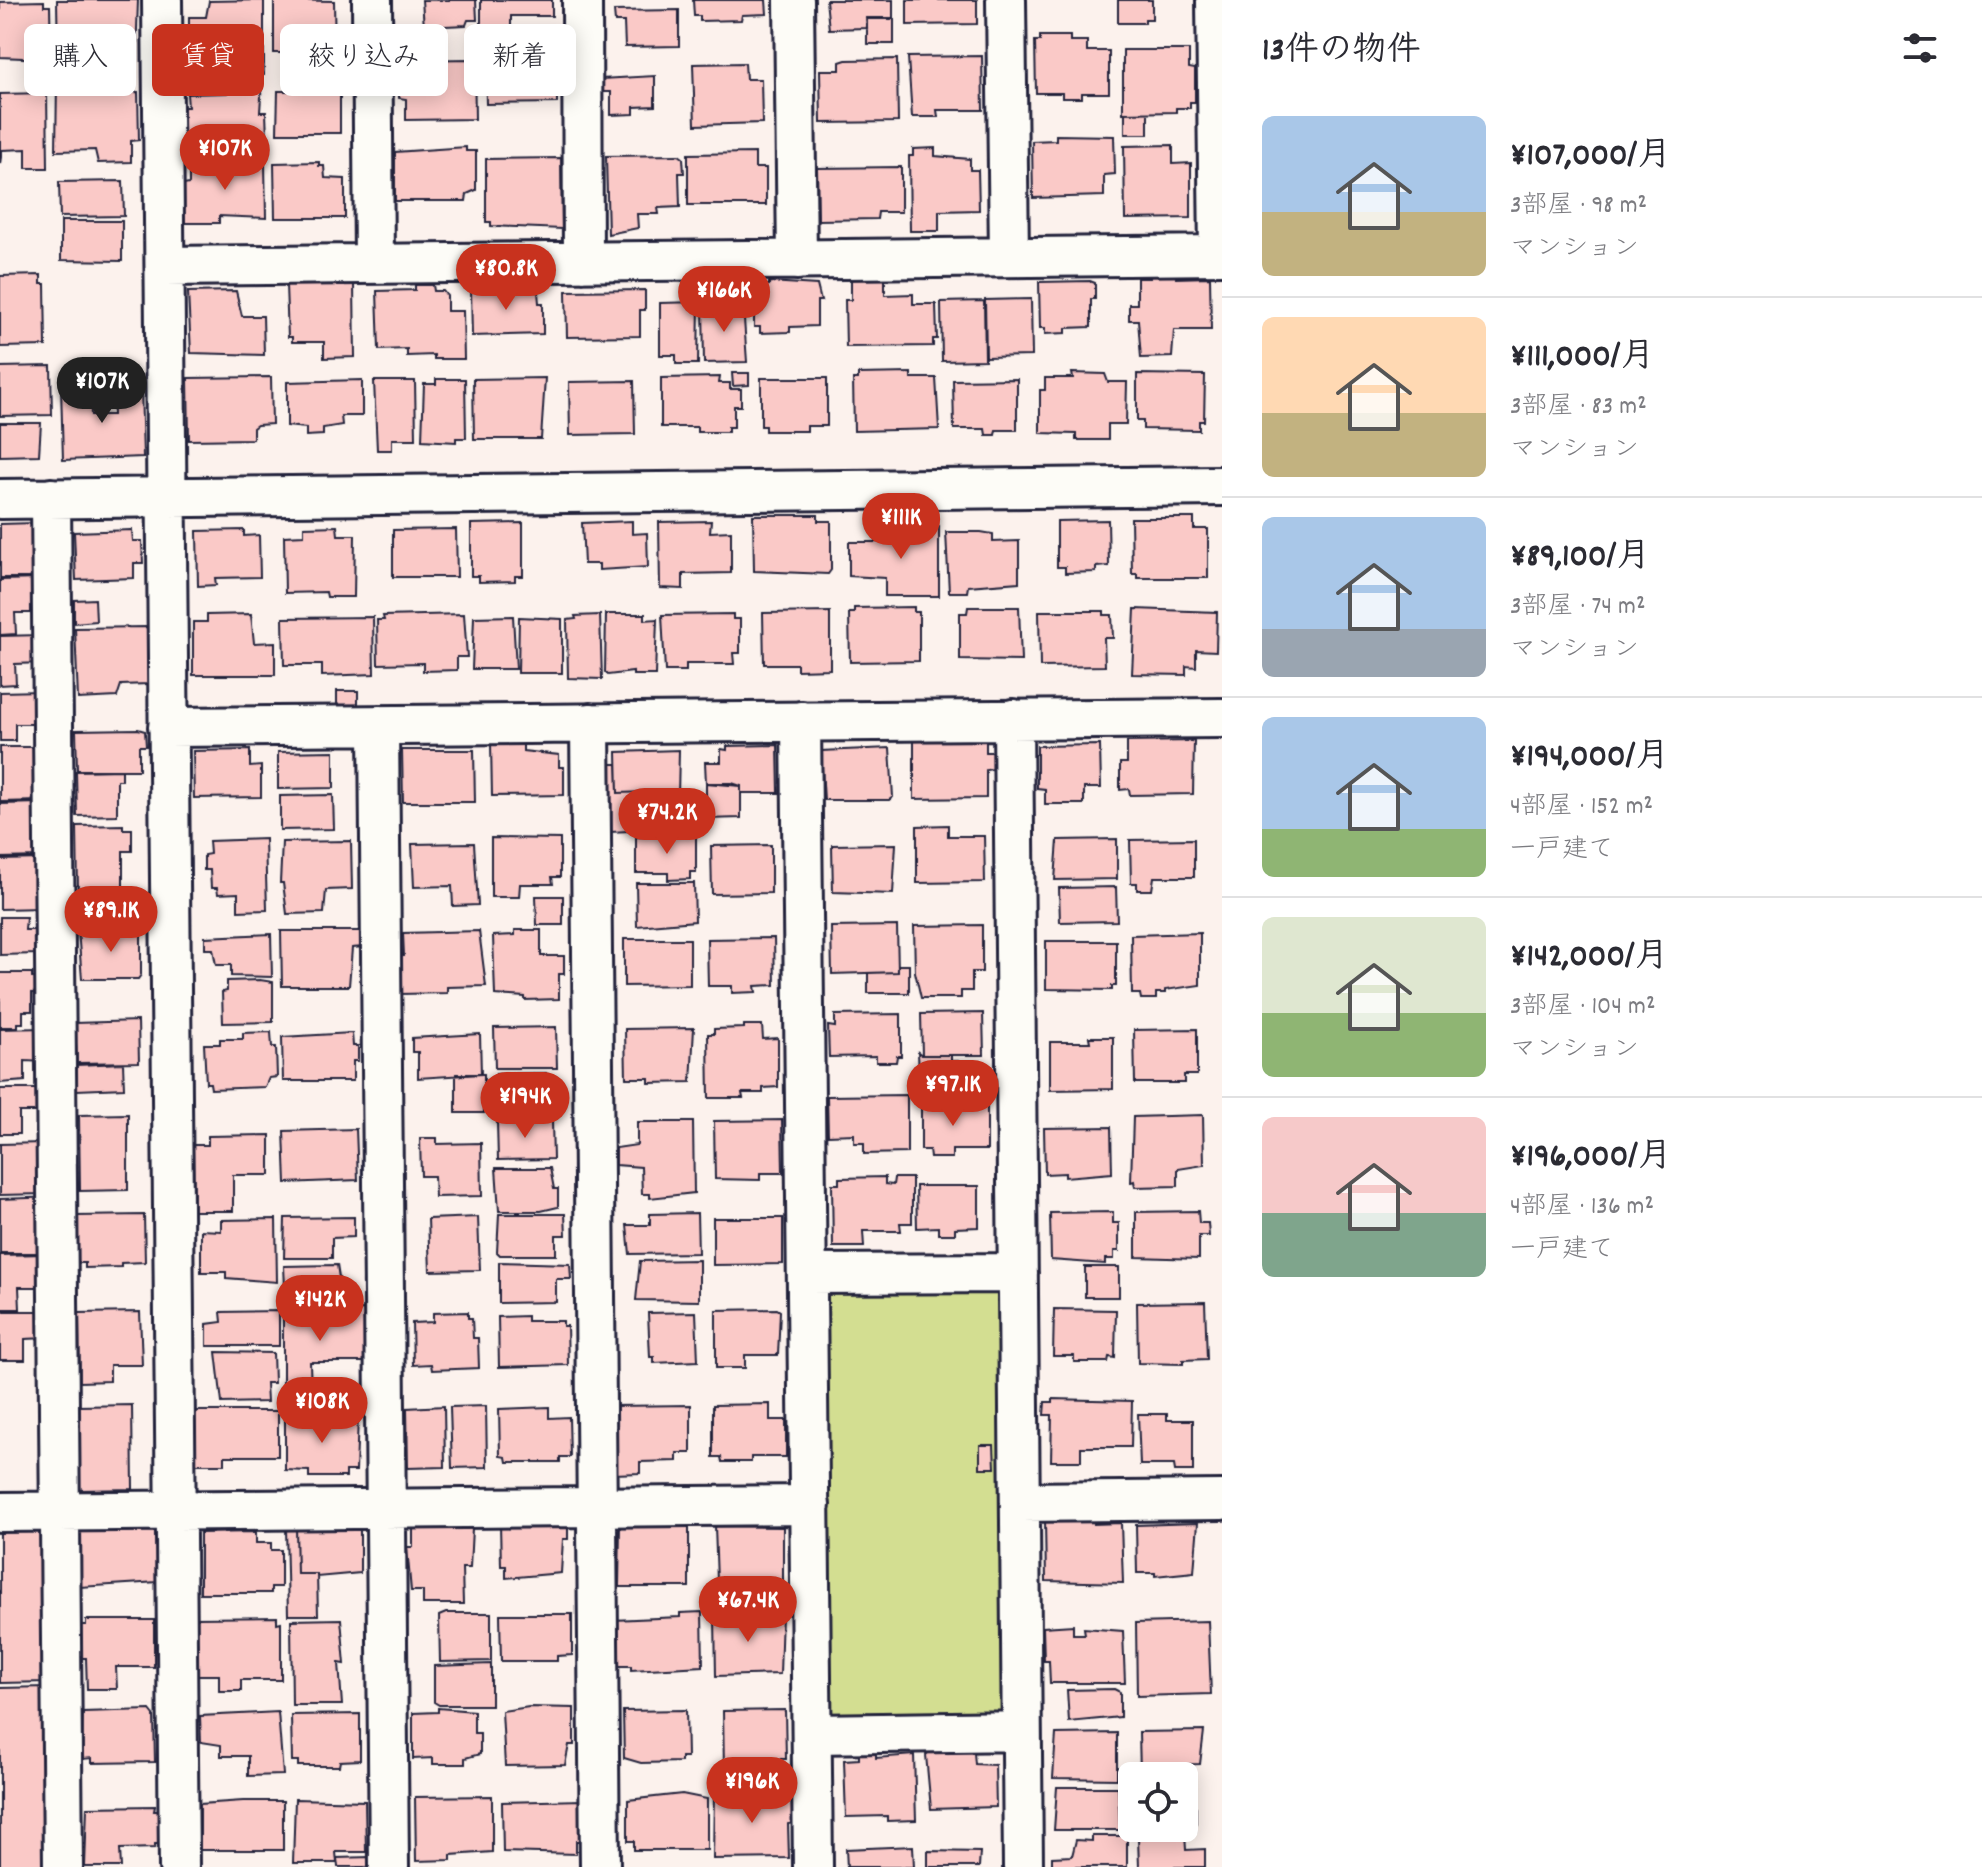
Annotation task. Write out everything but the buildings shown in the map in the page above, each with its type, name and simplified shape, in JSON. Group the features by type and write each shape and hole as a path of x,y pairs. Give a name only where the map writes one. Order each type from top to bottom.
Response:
{"street":[{"path":"162,0 179,1867"},
{"path":"372,0 374,264"},
{"path":"582,0 583,262"},
{"path":"794,0 797,260"},
{"path":"1006,0 1009,257"},
{"path":"165,266 1220,255 1216,0"},
{"path":"0,499 1222,486"},
{"path":"51,498 63,1867"},
{"path":"168,727 1222,718"},
{"path":"1013,719 1023,1867"},
{"path":"801,721 813,1867"},
{"path":"590,723 600,1867"},
{"path":"379,725 389,1867"},
{"path":"807,1274 1018,1273"},
{"path":"1021,1502 1222,1500"},
{"path":"0,1512 810,1505"},
{"path":"812,1734 1021,1731"}],"green space":[{"path":"828,1291 998,1292 1000,1295 1003,1713 830,1715 824,1298"}]}
